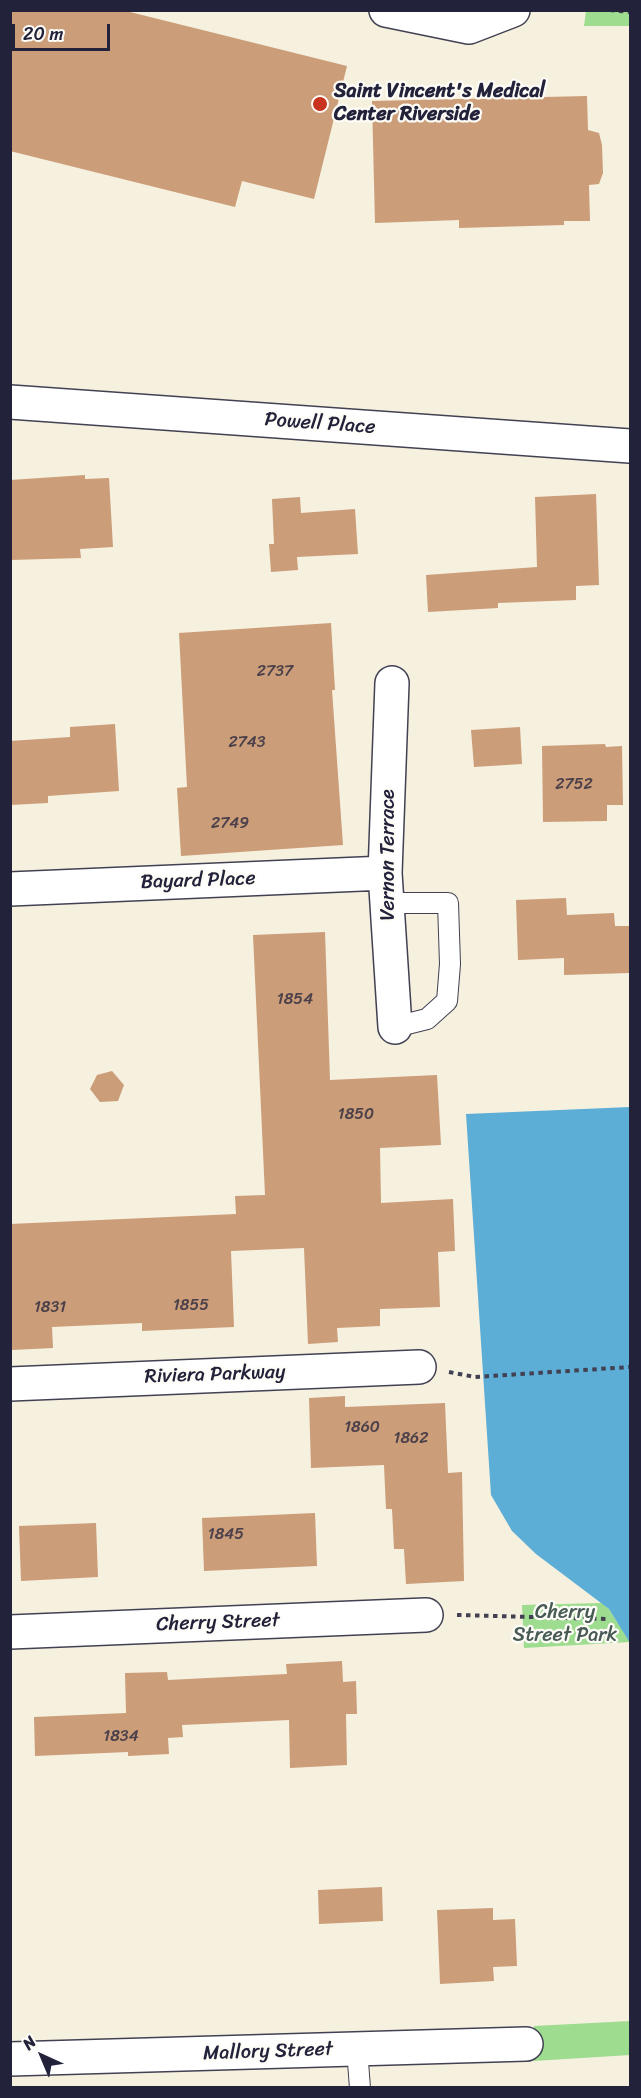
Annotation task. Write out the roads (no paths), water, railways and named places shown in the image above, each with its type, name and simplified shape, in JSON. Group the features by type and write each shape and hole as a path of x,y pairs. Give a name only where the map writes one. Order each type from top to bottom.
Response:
{"street":[{"path":"386,10 469,27 513,10"},
{"name":"Powell Place","path":"10,402 630,446"},
{"name":"Vernon Terrace","path":"392,683 386,888 395,1027"},
{"name":"Bayard Place","path":"10,889 386,888"},
{"name":"Riviera Parkway","path":"10,1384 419,1367"},
{"name":"Cherry Street","path":"10,1632 426,1615"},
{"name":"Mallory Street","path":"10,2059 526,2044"}],"lane":[{"path":"386,888 448,903 447,1001 427,1020 395,1027"},
{"path":"357,2049 360,2088"}],"water":[{"path":"630,1107 630,1643 609,1609 536,1554 512,1531 491,1495 466,1114"}],"place":[{"name":"Saint Vincent's Medical Center Riverside","path":"320,104"}],"park label":[{"name":"Cherry Street Park","path":"565,1624"}]}
